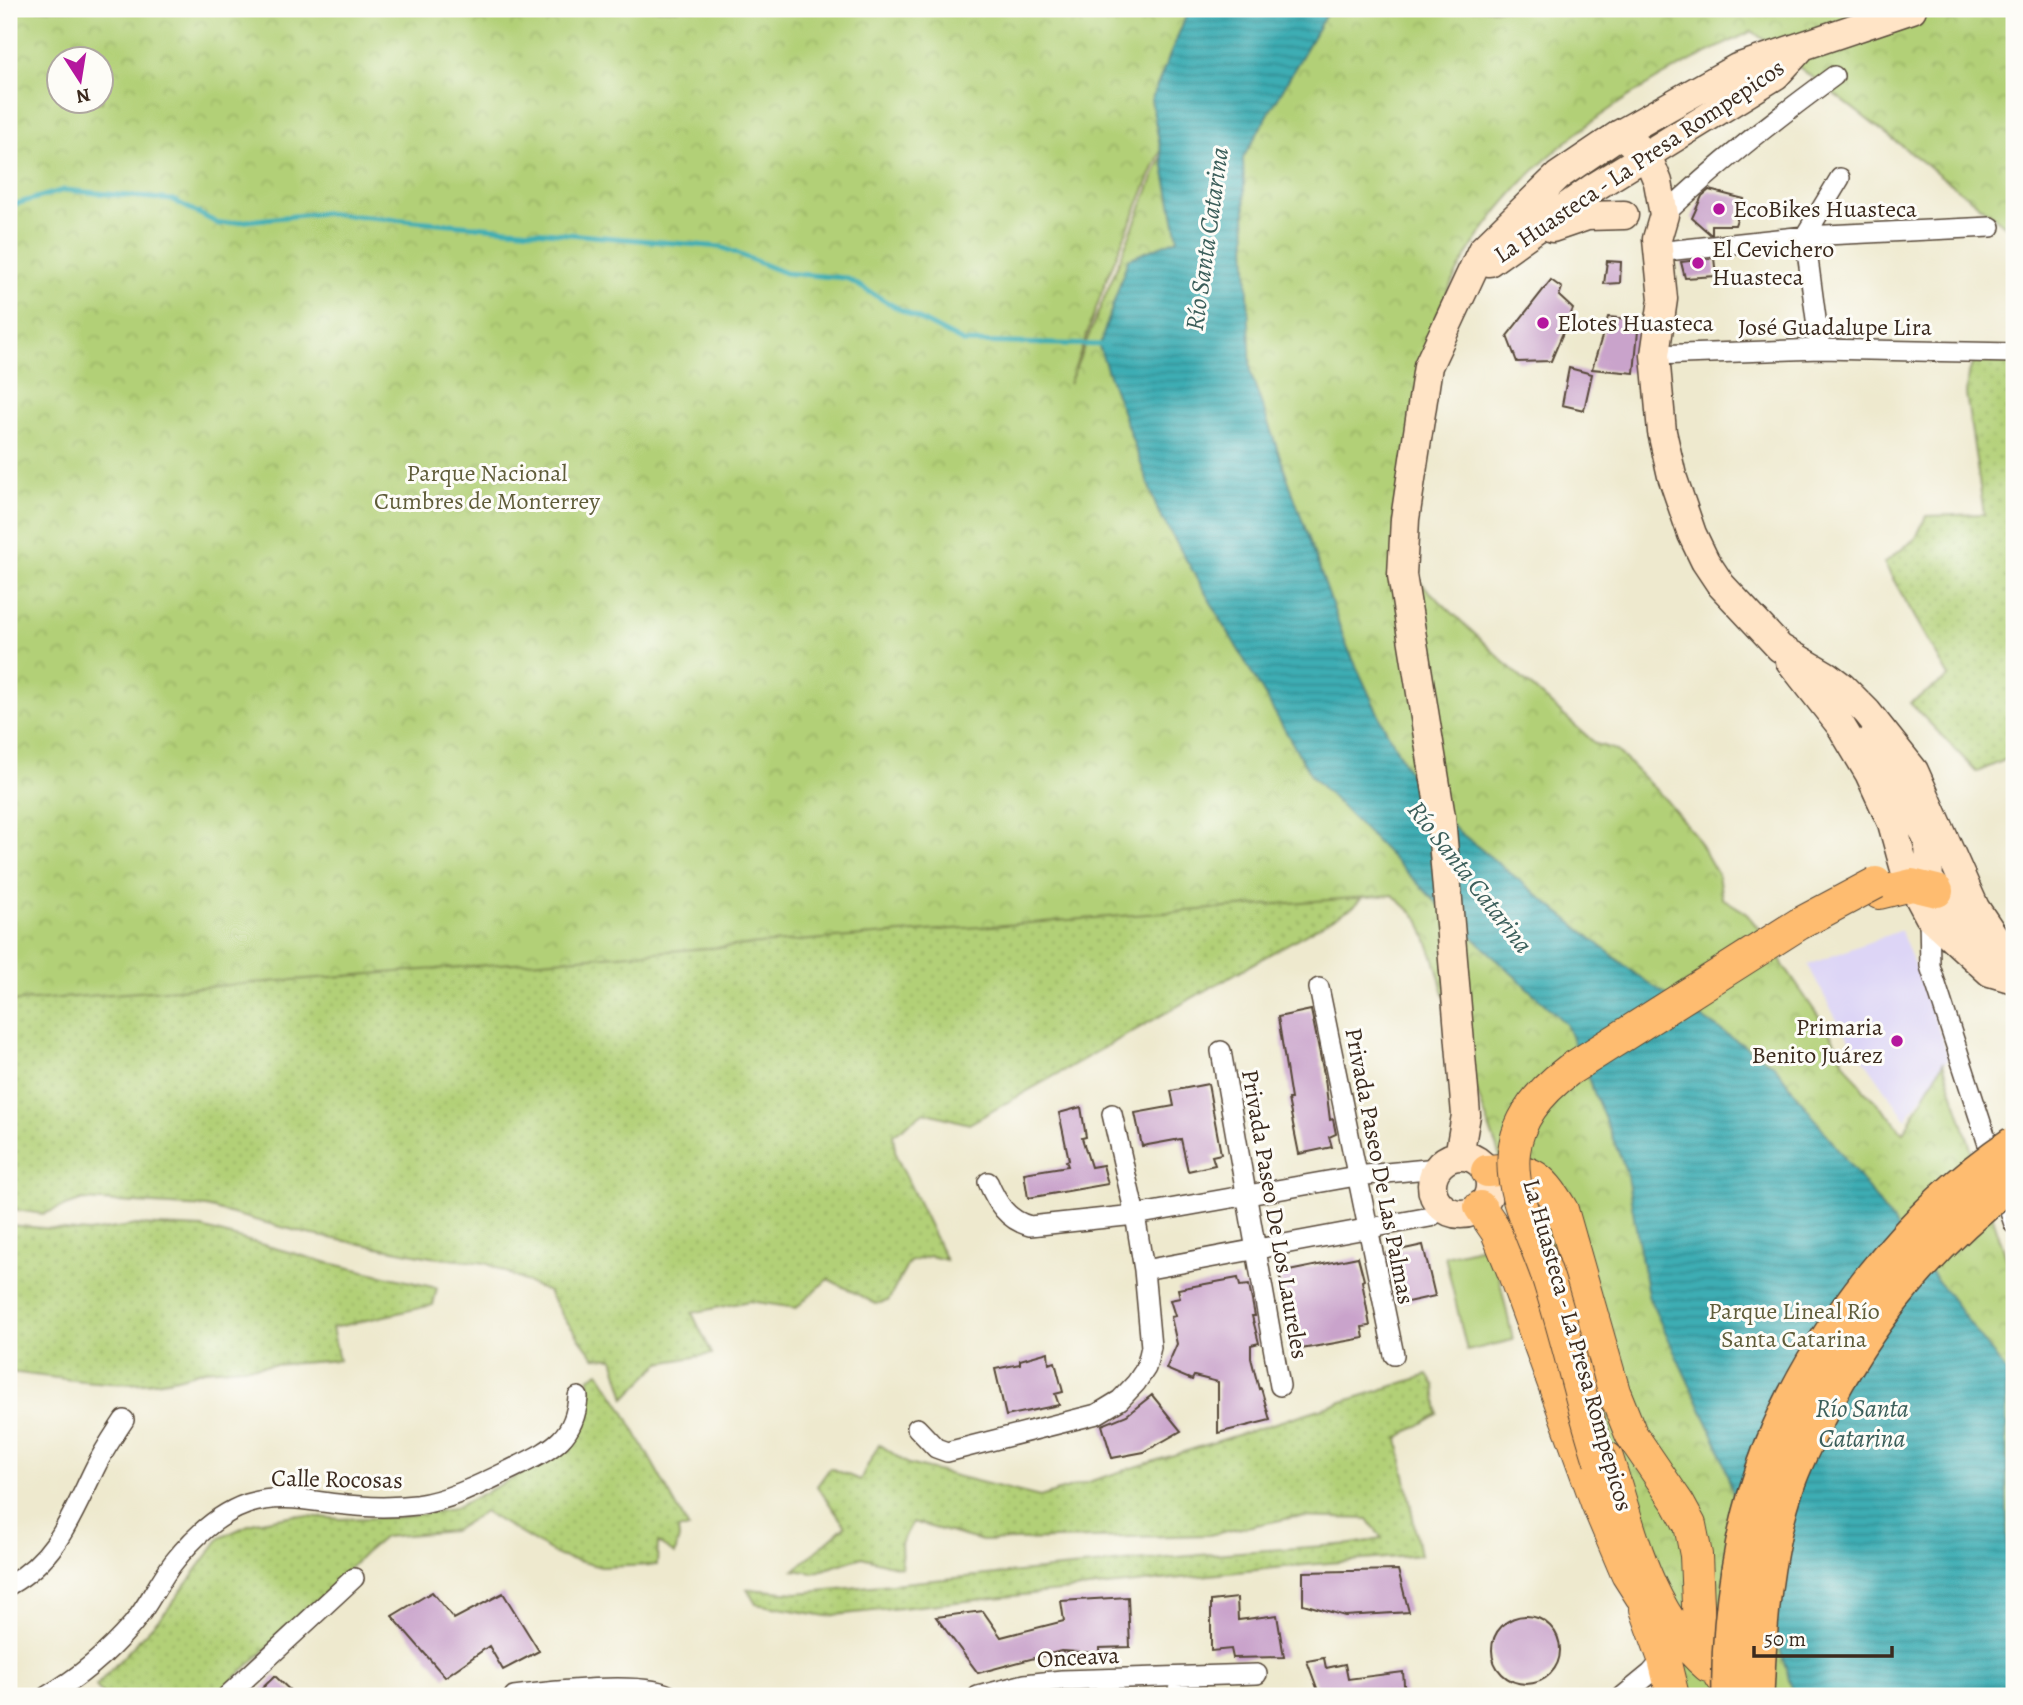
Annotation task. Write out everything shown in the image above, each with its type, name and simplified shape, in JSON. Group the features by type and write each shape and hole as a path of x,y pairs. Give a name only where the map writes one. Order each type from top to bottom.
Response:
{"highway":[{"path":"1730,1690 1729,1673 1742,1551 1772,1447 1793,1405 1845,1314 1900,1245 1959,1187 2014,1144"},
{"path":"1756,1696 1759,1634 1776,1522 1788,1481 1811,1430 1857,1345 1912,1272 1955,1227 2014,1179"}],"main road":[{"name":"La Huasteca - La Presa Rompepicos","path":"1448,1162 1466,1115 1441,817 1402,575 1405,519 1428,366 1482,250 1558,176 1620,134 1738,68 1912,9"},
{"name":"La Huasteca - La Presa Rompepicos","path":"1474,269 1492,261 1583,195 1776,75 1800,49"},
{"path":"1620,134 1647,155 1658,182 1663,299 1655,355 1662,432 1672,476 1704,561 1721,585 1780,648 1842,726 1869,773 1926,889 1990,972 2014,979"},
{"path":"1582,159 1586,179 1583,195"},
{"path":"1558,176 1583,195 1624,215 1636,227 1660,235"},
{"path":"1511,246 1587,216 1624,215"},
{"path":"1780,648 1826,675 1867,712 1914,771 1975,908 2014,966"},
{"path":"1826,675 1892,775 1926,835 1932,852 1926,889"},
{"name":"La Huasteca - La Presa Rompepicos","path":"1673,1696 1671,1647 1656,1600 1581,1403 1547,1277 1514,1182 1514,1151 1521,1125 1533,1103 1549,1084 1798,924 1878,888 1926,889"},
{"path":"1926,889 1991,958 2014,973"},
{"path":"1475,1159 1487,1171 1490,1190 1480,1207 1462,1214 1444,1209 1438,1202 1432,1185 1448,1162 1475,1159"},
{"path":"1487,1171 1519,1168 1532,1175 1553,1195 1562,1209 1614,1392 1631,1434 1678,1503 1689,1525 1696,1555 1699,1630 1710,1657 1730,1690"},
{"path":"1480,1207 1497,1233 1513,1271 1597,1503 1627,1574 1641,1596"},
{"name":"La Huasteca - La Presa Rompepicos","path":"1604,1460 1641,1596 1671,1647"},
{"path":"1671,1647 1730,1690"}],"street":[{"path":"1660,235 1707,173 1834,76"},
{"path":"1821,349 1805,236 1840,178"},
{"path":"1660,235 1805,236 1991,227"},
{"name":"José Guadalupe Lira","path":"1655,355 1821,349 2014,353"},
{"path":"1926,889 1930,966 2014,1224"},
{"name":"Privada Paseo De Las Palmas","path":"1320,988 1394,1355"},
{"name":"Privada Paseo De Los Laureles","path":"1221,1051 1280,1386"},
{"path":"917,1428 936,1448 952,1452 1097,1414 1120,1400 1136,1384 1146,1368 1151,1347 1144,1270 1112,1114"},
{"path":"988,1182 1007,1215 1030,1226 1135,1216 1448,1162"},
{"path":"1144,1270 1430,1217 1444,1209"},
{"name":"Calle Rocosas","path":"47,1696 87,1671 107,1652 134,1623 181,1555 207,1528 231,1512 248,1504 277,1498 339,1504 417,1505 453,1495 536,1457 556,1443 570,1431 576,1416 578,1397"},
{"path":"9,1586 46,1558 60,1539 98,1462 124,1420"},
{"path":"226,1696 354,1578"},
{"path":"1623,1696 1671,1647"},
{"name":"Onceava","path":"978,1696 1025,1684 1062,1680 1180,1687 1257,1674"},
{"path":"514,1696 596,1689 646,1690 670,1696"}],"shaded area":[{"name":"Primaria Benito Juárez","path":"1901,930 1949,1057 1906,1119 1839,1024 1808,965"}],"green space":[{"name":"Parque Nacional Cumbres de Monterrey","path":"9,9 106,46 46,46 46,116 116,116 116,50 1058,411 1366,893 1353,907 969,1124 924,1112 893,1135 896,1156 946,1260 930,1256 909,1262 888,1301 876,1304 828,1279 796,1308 749,1301 692,1313 712,1354 660,1363 625,1398 613,1358 594,1357 548,1292 486,1263 431,1257 308,1234 206,1207 83,1200 43,1214 9,1209"},
{"name":"Parque Nacional Cumbres de Monterrey","path":"9,9 1221,9 1107,278 1069,384 1222,9 2014,9 2014,232 1752,31 1672,71 1621,102 1583,128 1548,157 1516,189 1488,223 1443,302 1426,347 1397,571 1423,585 1596,744 1616,750 1665,799 1695,835 1718,875 1722,898 1745,912 1777,950 1783,965 1832,1036 1844,1062 1865,1091 1903,1133 1943,1063 2014,1282 2014,1696 1687,1696 1675,1654 1452,1021 1434,959 1419,919 1393,895 9,1002"},
{"path":"1978,356 2014,357 2014,756 1977,772 1910,703 1949,677 1884,563 1916,538 1926,516 1984,514 1966,394 1968,373"},
{"path":"9,1225 88,1232 137,1225 202,1228 325,1262 437,1288 433,1305 332,1328 339,1360 203,1370 179,1378 131,1383 82,1381 9,1372"},
{"path":"1492,1245 1513,1340 1467,1351 1445,1256"},
{"path":"599,1372 621,1406 689,1529 678,1529 675,1554 658,1543 657,1565 601,1567 559,1556 484,1512 453,1531 384,1537 215,1696 104,1696 96,1686 167,1610 220,1538 255,1522 295,1515 341,1519 403,1517 453,1509 556,1456 585,1425 589,1378"},
{"path":"1428,1375 1435,1386 1438,1414 1398,1438 1420,1555 826,1616 756,1604 747,1589 797,1593 1199,1555 1351,1544 1382,1539 1368,1519 1295,1517 1209,1535 982,1541 912,1522 901,1544 902,1568 862,1557 813,1573 794,1570 845,1526 817,1486 830,1468 860,1480 879,1444 908,1464 1040,1497"}],"water":[{"name":"Río Santa Catarina","path":"1189,9 1329,9 1243,158 1251,374 1346,644 1383,724 1411,776 1441,817 1638,976 1775,1066 2006,1371 2008,1650 2013,1696 1794,1696 1719,1447 1648,1296 1626,1171 1566,1024 1449,915 1312,777 1158,511 1099,347 1128,259 1178,239 1151,100"}],"building":[{"name":"EcoBikes Huasteca","path":"1709,190 1744,199 1735,225 1712,225 1712,234 1692,218 1702,196"},
{"path":"1714,258 1716,276 1685,278 1681,262"},
{"path":"1607,261 1621,262 1620,283 1604,284"},
{"name":"Elotes Huasteca","path":"1551,280 1562,288 1559,296 1573,309 1551,361 1517,362 1507,336"},
{"path":"1608,317 1639,320 1634,373 1592,369"},
{"path":"1569,368 1592,374 1584,410 1562,405"},
{"path":"1311,1010 1330,1120 1333,1119 1336,1134 1329,1137 1332,1147 1299,1154 1288,1099 1291,1099 1278,1017"},
{"path":"1208,1084 1221,1154 1212,1156 1215,1165 1188,1171 1181,1139 1142,1146 1135,1113 1174,1106 1171,1091"},
{"path":"1081,1107 1086,1137 1082,1138 1091,1167 1103,1165 1108,1184 1028,1198 1024,1173 1068,1166 1059,1113"},
{"path":"1423,1245 1435,1296 1398,1304 1386,1253"},
{"path":"1358,1257 1370,1326 1362,1327 1364,1338 1301,1349 1299,1343 1294,1344 1279,1273"},
{"path":"1238,1278 1240,1286 1249,1285 1255,1316 1252,1316 1259,1343 1251,1345 1251,1358 1270,1420 1218,1433 1218,1382 1194,1376 1192,1380 1166,1369 1177,1344 1171,1317 1175,1316 1170,1300 1180,1298 1178,1289"},
{"path":"1048,1352 1049,1364 1055,1362 1063,1392 1055,1394 1059,1405 1006,1416 995,1369 1020,1364 1020,1360"},
{"path":"1152,1395 1181,1431 1144,1452 1112,1458 1102,1425 1127,1415"},
{"path":"1398,1570 1409,1612 1345,1616 1303,1604 1303,1572"},
{"path":"432,1592 454,1619 503,1593 539,1651 503,1670 489,1646 445,1677 392,1616"},
{"path":"1128,1597 1130,1647 1099,1648 1099,1653 1061,1651 978,1673 936,1617 983,1611 1001,1637 1064,1621 1061,1601"},
{"path":"1237,1598 1238,1620 1277,1615 1284,1657 1233,1658 1231,1649 1211,1651 1211,1601"},
{"path":"1526,1616 1539,1619 1550,1626 1557,1637 1560,1650 1557,1663 1550,1674 1539,1681 1526,1684 1513,1681 1502,1674 1495,1663 1492,1650 1495,1637 1502,1626 1513,1619"},
{"path":"1324,1658 1326,1668 1345,1664 1348,1679 1403,1672 1405,1696 1320,1696 1307,1661"},
{"path":"275,1676 296,1696 254,1696"}],"waterway":[{"path":"9,206 64,190 173,200 219,224 322,213 721,247 785,273 846,278 963,342 1107,345"}],"place":[{"name":"EcoBikes Huasteca","path":"1719,209"},
{"name":"El Cevichero Huasteca","path":"1698,263"},
{"name":"Elotes Huasteca","path":"1543,323"},
{"name":"Primaria Benito Juárez","path":"1897,1041"}],"park label":[{"name":"Parque Lineal Río Santa Catarina","path":"1794,1325"}]}
